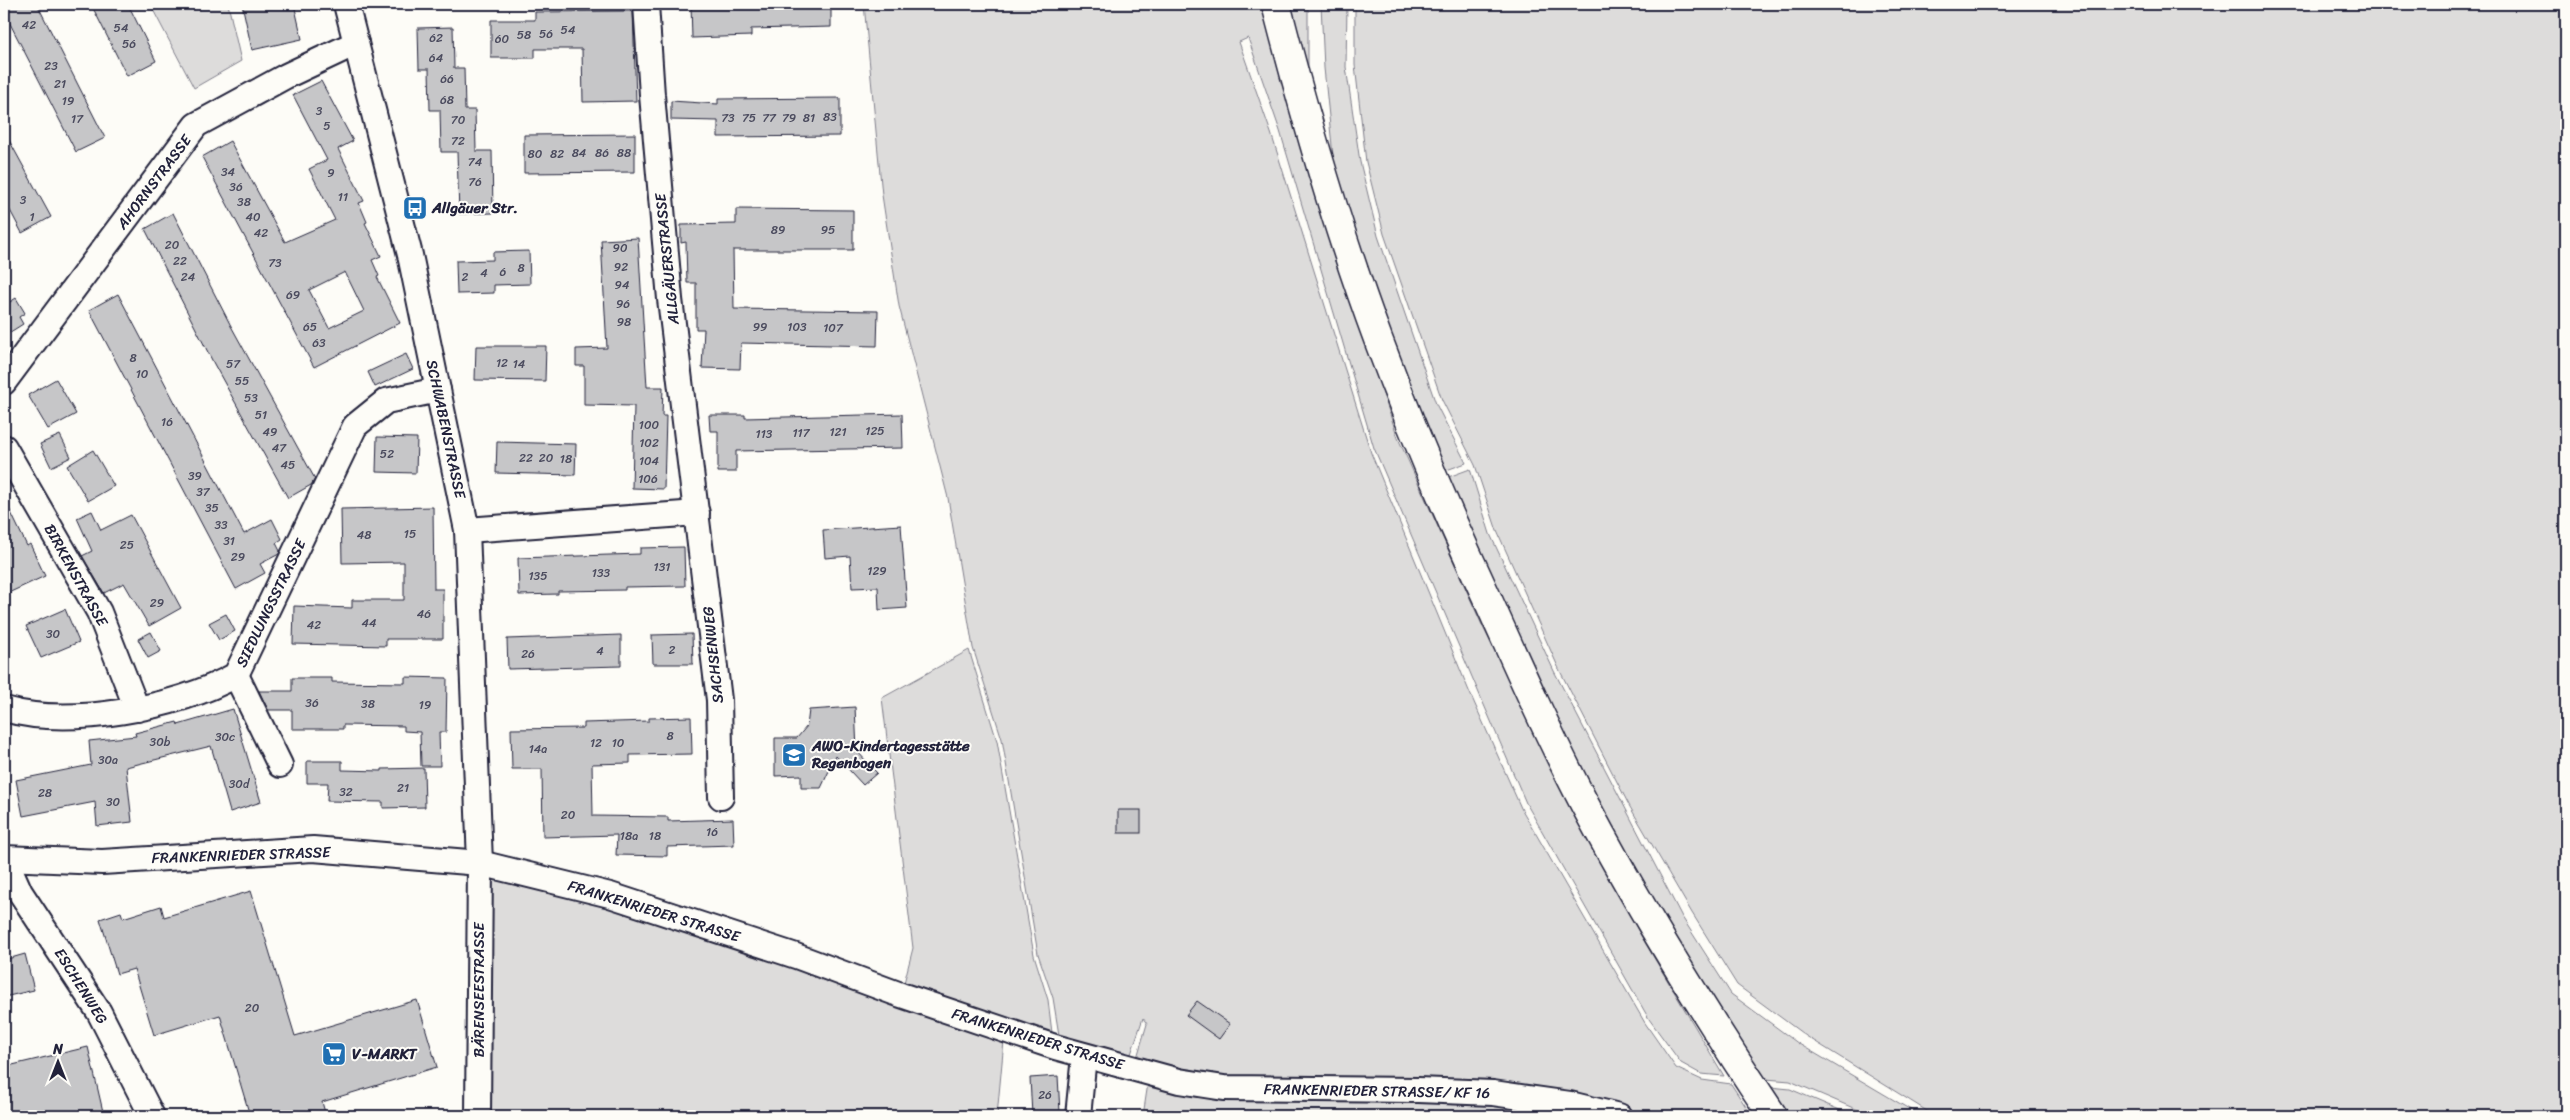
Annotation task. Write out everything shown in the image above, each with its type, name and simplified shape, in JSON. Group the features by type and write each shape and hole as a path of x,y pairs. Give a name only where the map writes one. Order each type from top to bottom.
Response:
{"main road":[{"path":"1276,4 1324,178 1377,338 1432,480 1585,805 1654,928 1728,1050 1773,1116"}],"street":[{"name":"SCHWABENSTRASSE","path":"346,4 410,255 467,530 480,863"},
{"name":"ALLGÄUERSTRASSE","path":"646,4 670,299 697,513"},
{"name":"AHORNSTRASSE","path":"4,382 196,125 286,76 356,43"},
{"name":"SIEDLUNGSSTRASSE","path":"4,709 70,717 137,709 190,696 236,675 355,426 386,401 438,390"},
{"name":"BIRKENSTRASSE","path":"4,447 99,612 137,709"},
{"path":"467,530 697,513"},
{"name":"SACHSENWEG","path":"697,513 719,700 721,797"},
{"path":"236,675 280,765"},
{"name":"FRANKENRIEDER STRASSE","path":"4,858 102,862 313,849 480,863 610,895 796,956 901,995 1084,1056 1179,1081 1224,1088"},
{"name":"ESCHENWEG","path":"4,858 20,892 99,1012 152,1116"},
{"name":"BÄRENSEESTRASSE","path":"478,1116 480,863"},
{"path":"1078,1116 1084,1056"},
{"name":"FRANKENRIEDER STRASSE/ KF 16","path":"1224,1088 1418,1090 1493,1093 1570,1104 1619,1116"}],"shaded area":[{"path":"150,4 228,4 241,61 194,88"},
{"path":"864,4 1265,4 1365,341 1398,438 1482,625 1574,809 1640,934 1724,1076 1701,1074 1681,1063 1649,1019 1526,803 1374,448 1280,131 1248,38 1239,42 1271,133 1371,453 1469,691 1521,808 1645,1023 1676,1068 1702,1080 1731,1084 1752,1116 1652,1116 1573,1094 1225,1081 1136,1061 1147,1024 1143,1018 1129,1060 1059,1035 1053,998 1038,954 1002,739 973,648 948,498 899,306 882,195"},
{"path":"1286,4 1308,4 1308,85"},
{"path":"1321,4 1347,4 1346,67 1360,162 1378,236 1436,404 1466,463 1441,472 1387,334 1335,175 1324,68"},
{"path":"1355,4 2566,4 2566,1116 1935,1116 1806,1036 1737,985 1630,807 1559,669 1497,531 1475,465 1442,400 1384,234 1366,162 1355,65"},
{"path":"1470,469 1490,534 1554,671 1682,917 1731,994 1799,1044 1921,1116 1872,1116 1790,1081 1766,1079 1717,1009 1672,936 1590,787 1551,710 1443,479"},
{"path":"969,650 997,741 1034,955 1048,1000 1052,1033 904,983 913,948 882,698"},
{"path":"483,872 608,904 1004,1041 997,1116 485,1116"},
{"path":"1148,1083 1492,1100 1592,1116 1143,1116"},
{"path":"1770,1087 1790,1089 1854,1116 1791,1116"}],"building":[{"path":"4,4 37,4 105,138 76,152 4,12"},
{"path":"91,4 128,4 156,61 127,76"},
{"path":"242,4 294,4 302,39 252,50"},
{"path":"691,4 831,4 831,27 751,29 751,36 692,38"},
{"path":"633,11 636,101 583,102 582,49 535,49 535,58 491,58 491,20 535,20 535,12"},
{"path":"453,27 454,68 464,68 465,110 475,110 476,151 492,151 493,213 459,214 457,152 441,152 440,110 430,110 429,69 419,69 418,28"},
{"path":"321,81 353,141 338,149 364,201 359,203 367,222 365,223 381,256 372,260 379,276 377,277 400,323 314,367 202,157 230,141 285,242 335,220 309,169 327,160 293,95","holes":["345,272 364,311 329,328 309,290"]},
{"path":"840,98 840,136 718,137 718,121 671,120 671,101 718,104 718,99"},
{"path":"4,131 51,217 22,233 4,199"},
{"path":"635,134 635,172 524,173 524,135"},
{"path":"736,209 853,210 853,250 733,250 734,309 878,311 877,346 741,343 740,369 702,368 704,329 696,329 696,283 687,283 686,242 681,243 681,225 736,224"},
{"path":"173,213 231,326 315,479 311,485 288,498 214,364 145,229"},
{"path":"638,238 647,387 663,387 662,416 666,416 664,489 632,488 634,406 584,405 584,366 576,366 576,349 607,348 601,240"},
{"path":"529,251 530,284 494,285 494,293 457,294 456,261 493,260 493,252"},
{"path":"4,292 10,302 16,298 25,313 19,317 23,324 4,336"},
{"path":"118,294 244,534 272,519 282,539 276,543 280,551 279,554 260,564 265,573 236,589 89,310"},
{"path":"476,346 546,346 545,381 475,380"},
{"path":"406,354 413,369 375,387 368,372"},
{"path":"56,379 76,414 48,429 28,395"},
{"path":"902,414 903,448 736,451 736,472 718,472 718,431 710,431 709,415 745,415 745,418"},
{"path":"60,435 71,457 51,467 40,444"},
{"path":"377,437 417,438 416,473 376,472"},
{"path":"497,442 576,444 575,475 496,473"},
{"path":"93,450 114,486 88,501 67,466"},
{"path":"4,498 27,546 30,544 45,576 4,595"},
{"path":"433,507 434,589 443,589 443,639 386,639 386,646 293,644 294,606 352,608 352,600 404,600 404,562 342,563 341,509"},
{"path":"92,511 101,530 131,515 181,608 149,626 124,583 104,593 82,556 92,551 77,518"},
{"path":"901,525 907,608 879,610 878,587 852,588 850,556 825,558 823,530"},
{"path":"684,547 685,586 625,587 625,590 558,591 558,594 519,595 518,558 640,554 640,548"},
{"path":"65,609 79,642 41,658 26,626"},
{"path":"226,614 235,631 219,640 209,623"},
{"path":"151,632 161,651 148,658 138,639"},
{"path":"692,634 693,664 653,664 652,635"},
{"path":"621,635 621,666 508,669 507,639"},
{"path":"405,677 447,678 446,732 439,732 440,766 421,766 420,732 404,731 404,726 343,725 343,729 292,729 292,710 268,710 259,691 292,691 292,678 332,678 332,682 405,683"},
{"path":"855,707 857,751 877,773 863,785 836,756 821,788 801,788 801,775 775,776 775,738 797,738 807,726 809,710"},
{"path":"233,709 261,802 230,812 211,746 126,767 132,822 97,826 95,802 23,816 16,780 91,765 89,741 136,736 135,733 177,722 178,725"},
{"path":"691,717 692,754 630,755 630,763 592,764 593,816 668,817 668,821 733,819 734,845 667,847 667,856 616,855 617,835 543,837 542,769 512,769 511,729 584,728 584,723 649,721 649,718"},
{"path":"307,761 342,761 342,770 382,771 382,769 424,768 425,807 383,808 383,802 327,801 328,783 307,783"},
{"path":"1118,810 1141,810 1141,833 1118,833"},
{"path":"251,891 295,1036 417,1000 437,1067 322,1102 326,1116 250,1116 220,1015 154,1035 134,969 117,974 100,919 121,912 123,918 161,906 164,917"},
{"path":"25,954 34,990 4,997 4,960"},
{"path":"1197,1001 1230,1024 1219,1039 1186,1015"},
{"path":"88,1047 104,1116 4,1116 4,1067"},
{"path":"1058,1076 1060,1113 1032,1115 1030,1078"}],"place":[{"name":"Allgäuer Str.","path":"415,208"},
{"name":"AWO-Kindertagesstätte Regenbogen","path":"794,755"},
{"name":"V-MARKT","path":"334,1054"}]}
